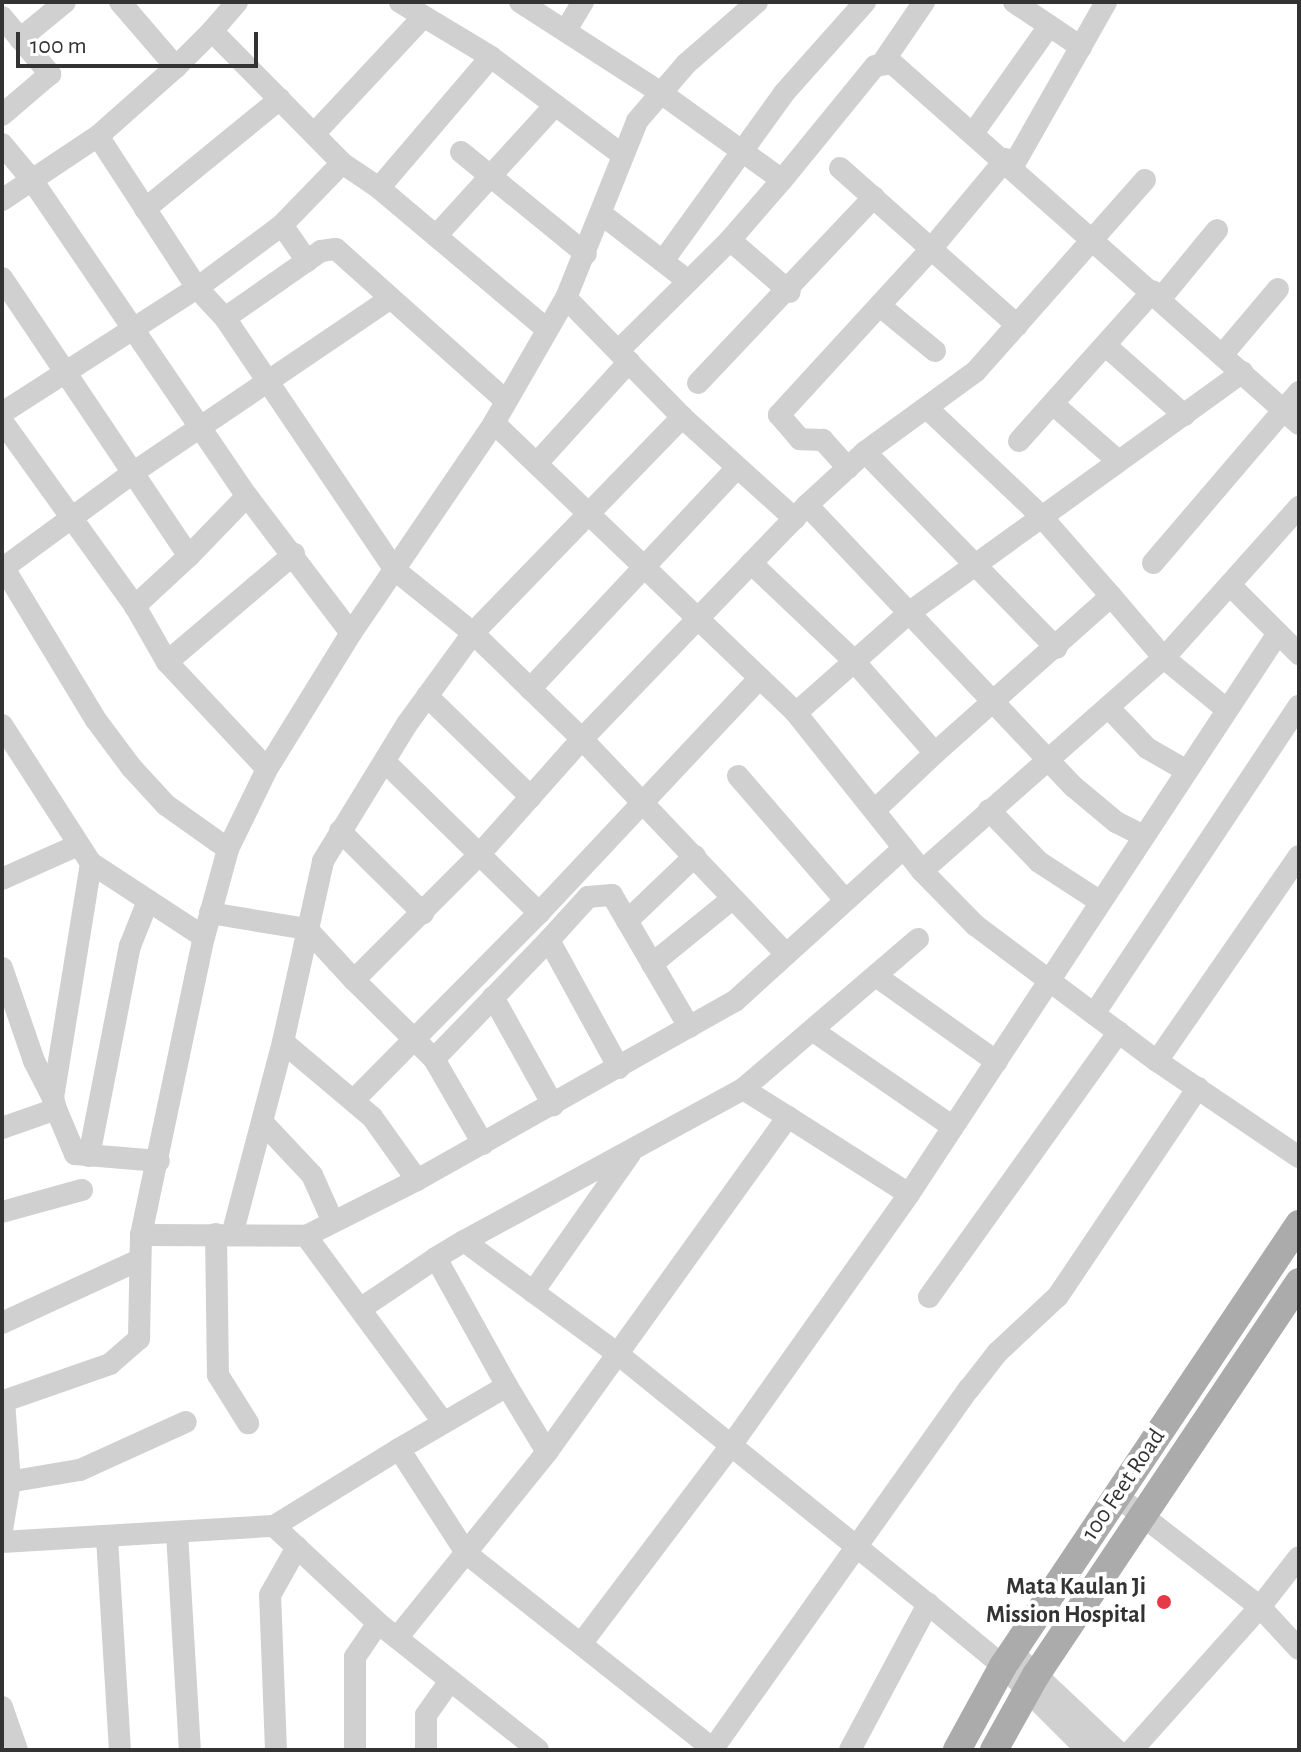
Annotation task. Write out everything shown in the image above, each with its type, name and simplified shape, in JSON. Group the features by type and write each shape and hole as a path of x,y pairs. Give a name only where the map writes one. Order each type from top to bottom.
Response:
{"main road":[{"name":"100 Feet Road","path":"957,1750 1007,1659 1299,1224"},
{"name":"100 Feet Road","path":"994,1750 1030,1684 1299,1282"}],"street":[{"path":"20,39 65,2"},
{"path":"120,2 176,67"},
{"path":"400,2 491,57 621,154"},
{"path":"520,2 661,93 782,180"},
{"path":"566,30 583,2"},
{"path":"2,1530 6,1483 3,1397 130,1352 141,1326 137,1261 141,1235 204,937 228,849 267,769 351,633 494,423 545,328 566,298 604,216 621,154 637,121 712,38 757,2"},
{"path":"663,261 784,93 865,2"},
{"path":"537,463 688,281 730,240 883,62 924,2"},
{"path":"1014,2 1081,47"},
{"path":"848,468 823,440 800,439 779,415 1009,162 1106,2"},
{"path":"2,200 98,136 176,67 212,31 232,4"},
{"path":"2,17 50,74 2,115"},
{"path":"314,134 422,18"},
{"path":"974,132 1049,26"},
{"path":"212,31 342,163 379,188 545,328"},
{"path":"379,188 491,57"},
{"path":"883,62 892,63 1009,162 1291,417"},
{"path":"145,209 280,99"},
{"path":"436,236 555,105"},
{"path":"98,136 197,288 225,318 395,570 473,633 582,739 786,954"},
{"path":"2,144 32,180 247,496 351,633"},
{"path":"461,152 492,174 586,254"},
{"path":"2,413 197,288 282,225 342,163"},
{"path":"840,168 1017,325"},
{"path":"354,980 478,856 582,739 801,512 865,452 928,409 976,371 1145,180"},
{"path":"698,383 790,292 874,197"},
{"path":"604,216 688,281"},
{"path":"282,225 307,261"},
{"path":"1019,441 1105,345 1217,230"},
{"path":"730,240 790,292"},
{"path":"225,318 321,251 336,249 505,400"},
{"path":"2,278 189,556"},
{"path":"1223,354 1278,289"},
{"path":"566,298 682,417 737,468 801,512 910,612 1093,805 1142,835"},
{"path":"228,849 166,805 131,767 96,720 3,567 73,520 134,472 390,299"},
{"path":"880,306 935,351"},
{"path":"1105,345 1184,415"},
{"path":"796,713 852,659 910,612 1243,372"},
{"path":"1153,563 1291,417 1299,392"},
{"path":"1053,404 1118,461"},
{"path":"928,409 1041,516 1164,658 1226,709"},
{"path":"248,1423 218,1375 224,1234 264,1124 323,861 427,696 473,633 682,417"},
{"path":"2,421 135,606 167,662 267,769"},
{"path":"494,423 591,514 758,680 796,713 922,871 975,925 1157,1061 1299,1157"},
{"path":"865,452 978,564 1056,648"},
{"path":"530,689 737,468"},
{"path":"135,606 247,496"},
{"path":"922,871 1164,658 1299,507"},
{"path":"167,662 294,554"},
{"path":"751,563 852,659 935,753"},
{"path":"1230,585 1299,654"},
{"path":"875,810 1111,596"},
{"path":"581,1644 730,1447 909,1194 1050,983 1142,835 1278,633"},
{"path":"353,1101 539,913 758,680"},
{"path":"427,696 531,797"},
{"path":"1094,1014 1299,706"},
{"path":"1108,707 1147,748 1185,770"},
{"path":"2,725 76,846 91,863 204,937"},
{"path":"385,762 539,913"},
{"path":"738,776 845,900"},
{"path":"989,810 1039,862 1099,901"},
{"path":"340,831 423,913"},
{"path":"2,879 76,846"},
{"path":"141,1235 306,1236 417,1180 735,1001 904,848"},
{"path":"627,921 695,856"},
{"path":"1157,1061 1299,856"},
{"path":"55,1103 91,863"},
{"path":"434,1059 597,892 612,895 689,1027"},
{"path":"652,964 732,899"},
{"path":"89,1156 130,946 148,901"},
{"path":"210,913 307,929 434,1059 483,1144"},
{"path":"363,1307 464,1241 743,1089 918,939"},
{"path":"549,940 619,1068"},
{"path":"2,968 34,1061 55,1103 71,1150 89,1156 159,1161"},
{"path":"876,976 997,1062"},
{"path":"493,997 553,1105"},
{"path":"812,1030 953,1127"},
{"path":"929,1297 1119,1032"},
{"path":"283,1042 381,1128 417,1180"},
{"path":"399,1449 467,1554 712,1750 860,1549 969,1389 1074,1274 1198,1088"},
{"path":"743,1089 909,1194"},
{"path":"2,1128 55,1103"},
{"path":"397,1638 547,1452 788,1117"},
{"path":"264,1124 312,1175 333,1222"},
{"path":"533,1292 633,1149"},
{"path":"2,1212 82,1190"},
{"path":"306,1236 363,1307 444,1423"},
{"path":"464,1241 619,1355 928,1604 1007,1659 1087,1750"},
{"path":"436,1258 547,1452"},
{"path":"2,1323 137,1261"},
{"path":"2,1542 274,1526 507,1386"},
{"path":"6,1483 80,1470 186,1422"},
{"path":"1117,1496 1260,1607 1299,1649"},
{"path":"274,1526 378,1623 537,1750"},
{"path":"177,1533 190,1750"},
{"path":"107,1538 120,1750"},
{"path":"276,1750 270,1595 297,1547"},
{"path":"1132,1750 1260,1607 1299,1557"},
{"path":"850,1750 928,1604"},
{"path":"355,1750 355,1657 378,1623"},
{"path":"426,1750 426,1715 450,1681"},
{"path":"1030,1684 1116,1750"},
{"path":"2,1707 11,1742"}],"place":[{"name":"Mata Kaulan Ji Mission Hospital","path":"1164,1602"}]}
